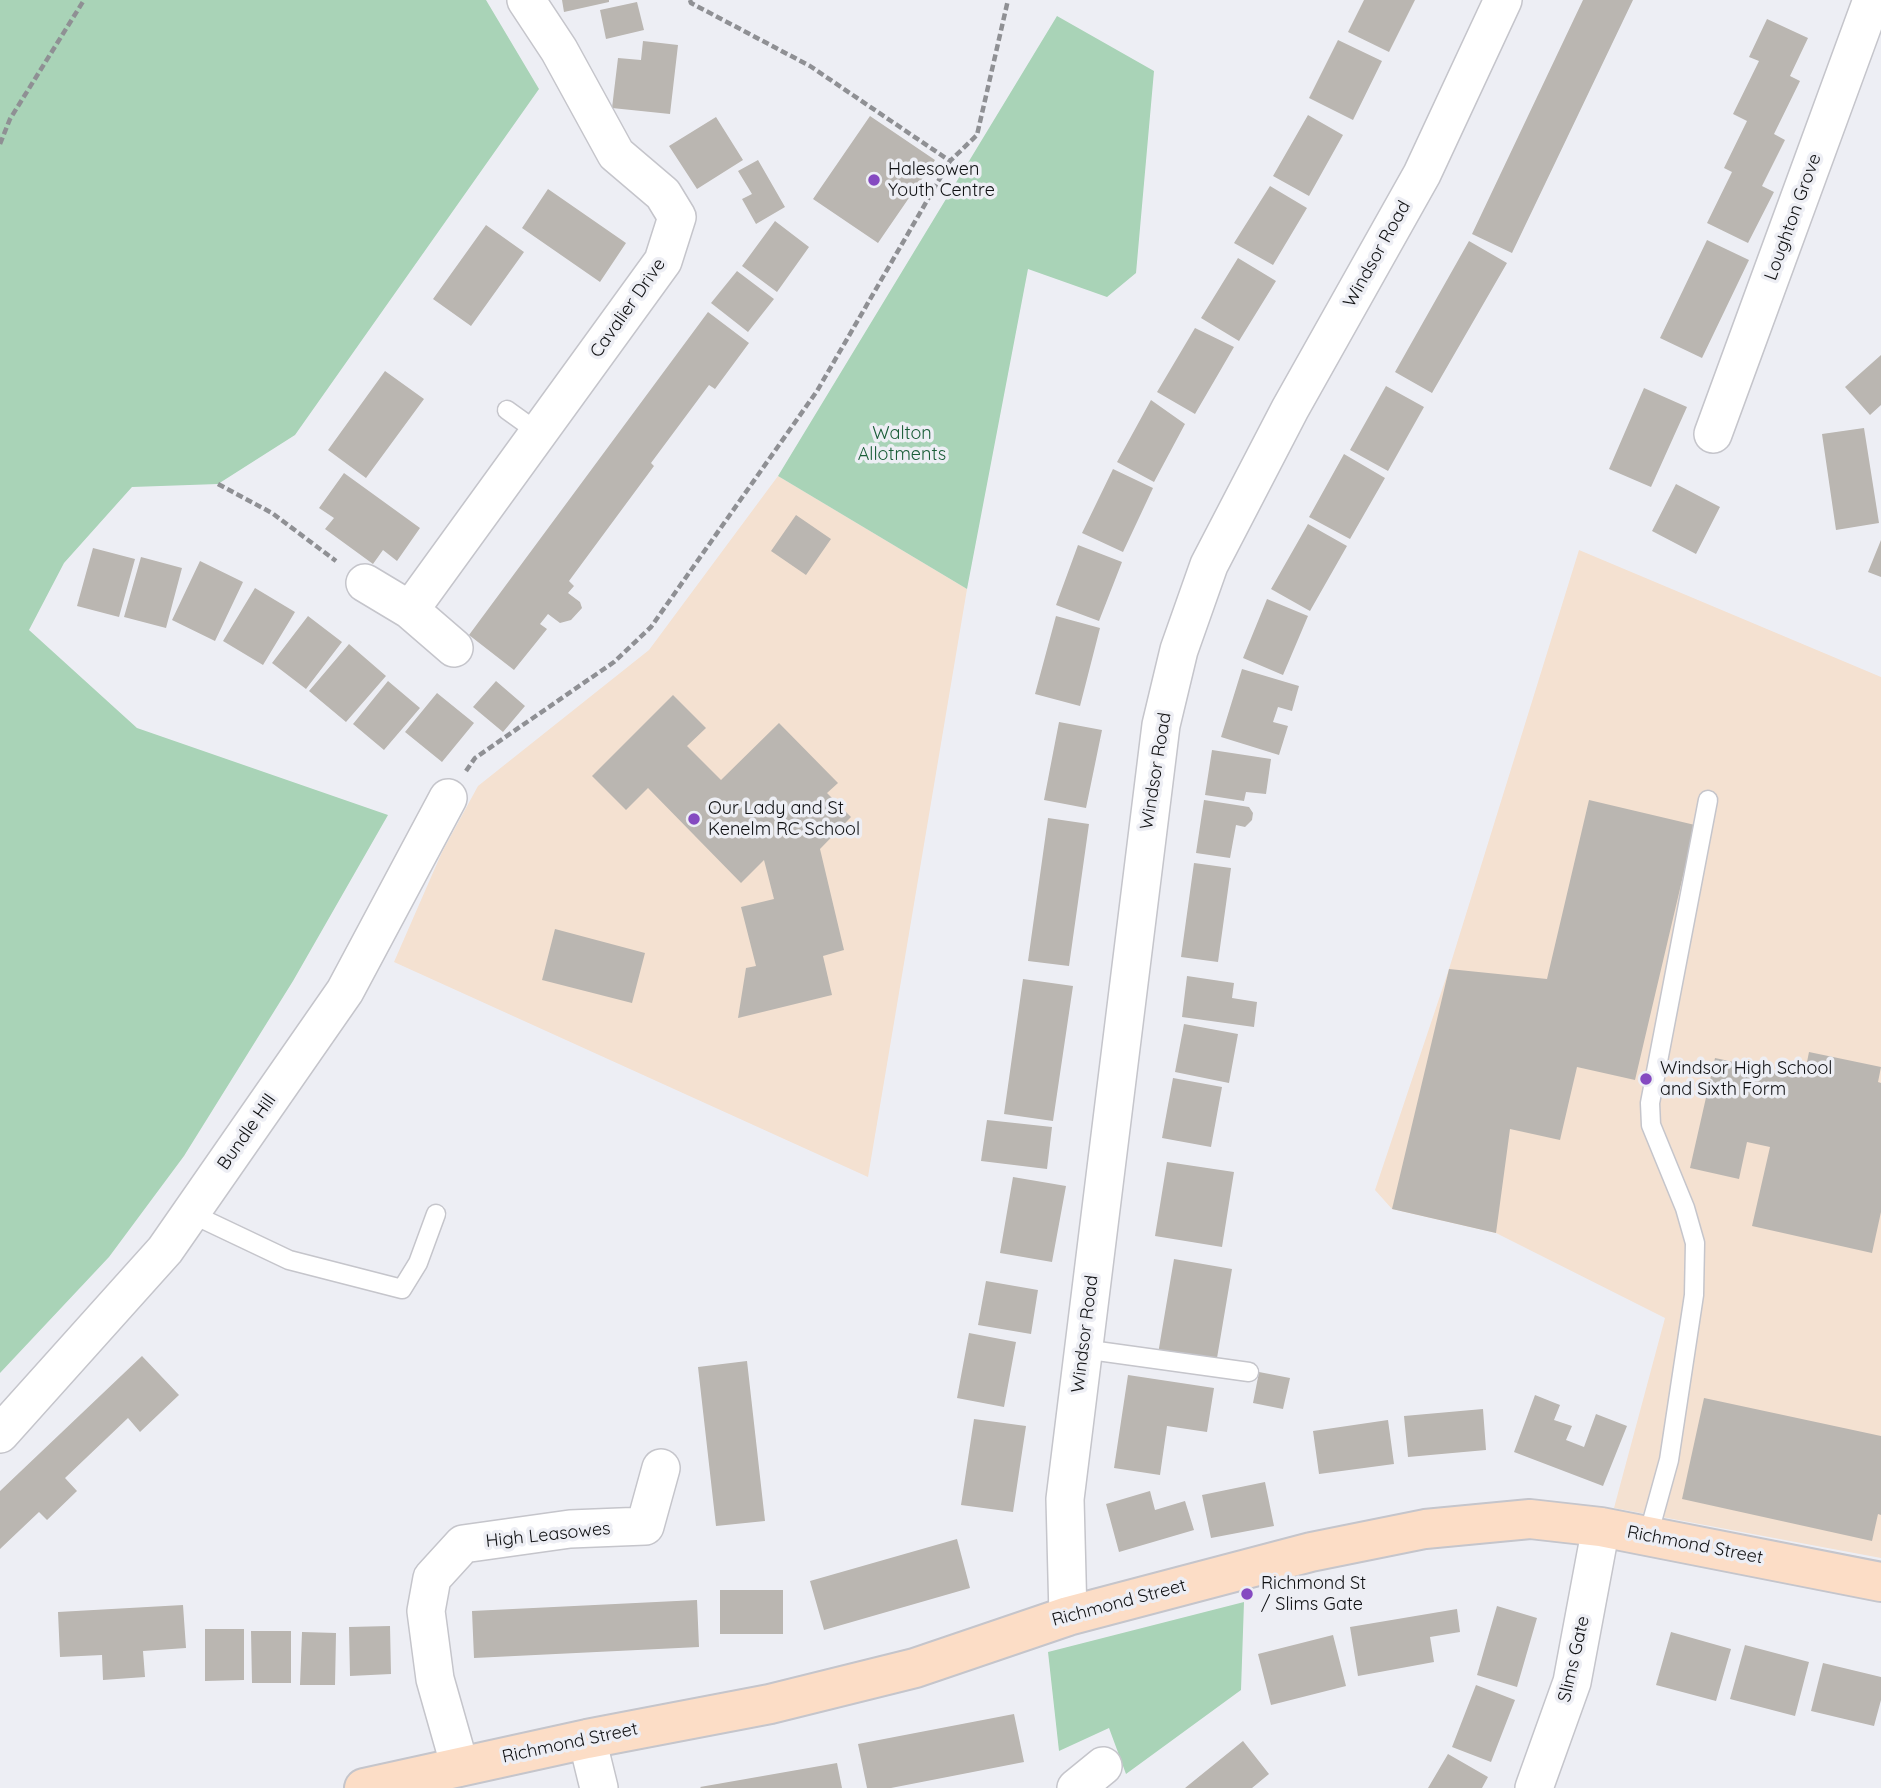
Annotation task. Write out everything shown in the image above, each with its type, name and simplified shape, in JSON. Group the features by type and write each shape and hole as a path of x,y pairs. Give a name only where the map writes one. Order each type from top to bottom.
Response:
{"street":[{"name":"Cavalier Drive","path":"410,610 663,261 677,217 663,194 616,154 559,50 526,0"},
{"name":"Windsor Road","path":"1068,1616 1065,1499 1161,725 1179,650 1209,565 1290,409 1422,174 1503,0"},
{"name":"Loughton Grove","path":"1713,434 1872,0"},
{"path":"365,583 410,610 454,648"},
{"name":"Bundle Hill","path":"0,1434 165,1250 345,992 448,798"},
{"name":"High Leasowes","path":"460,1767 435,1679 426,1611 432,1578 464,1544 570,1529 645,1526 661,1468"},
{"name":"Richmond Street","path":"364,1788 587,1739 770,1704 915,1668 1068,1616 1311,1552 1425,1529 1530,1519 1601,1527 1881,1582"},
{"name":"Slims Gate","path":"1534,1788 1572,1682 1601,1527"},
{"path":"587,1739 599,1788"}],"lane":[{"path":"506,410 539,433"},
{"path":"1648,1536 1669,1460 1694,1295 1695,1243 1685,1208 1651,1125 1650,1103 1707,800"},
{"path":"190,1213 289,1260 402,1289 418,1264 436,1214"},
{"path":"1083,1349 1249,1372"}],"path":[{"path":"0,144 10,119 84,0"},
{"path":"690,0 810,66 950,161"},
{"path":"448,798 475,758 614,662 651,627 817,391 950,161 976,135 1008,0"},
{"path":"218,484 272,513 365,583"}],"shaded area":[{"name":"Our Lady and St Kenelm RC School","path":"778,476 967,589 868,1177 394,962 442,852 478,786 649,650"},
{"name":"Windsor High School and Sixth Form","path":"1579,550 1881,677 1881,1558 1614,1508 1665,1318 1496,1233 1392,1209 1375,1190 1449,969"}],"green space":[{"path":"0,0 486,0 539,89 295,435 218,484 132,487 64,563 29,630 137,728 388,815 293,981 184,1156 109,1257 0,1373"},
{"name":"Walton Allotments","path":"1057,16 1154,71 1136,273 1107,297 1028,269 967,589 778,476"},
{"path":"1244,1602 1241,1690 1126,1774 1109,1728 1059,1751 1048,1652"}],"building":[{"path":"562,0 609,0 609,2 564,12"},
{"path":"1364,0 1415,0 1389,52 1348,32"},
{"path":"1583,0 1633,0 1512,253 1472,234"},
{"path":"637,2 644,30 606,39 600,10"},
{"path":"1767,19 1808,38 1790,76 1800,81 1774,134 1785,140 1762,186 1774,192 1748,243 1707,223 1732,172 1724,168 1747,121 1733,114 1759,61 1749,57"},
{"path":"1338,40 1382,61 1353,120 1309,98"},
{"path":"643,41 678,45 670,114 612,108 618,58 641,60"},
{"path":"1308,115 1343,135 1309,196 1273,176"},
{"name":"Halesowen Youth Centre","path":"870,116 935,160 878,243 813,199"},
{"path":"716,117 743,160 697,189 669,146"},
{"path":"758,160 785,207 756,224 742,199 752,194 738,171"},
{"path":"1270,186 1307,208 1273,265 1234,243"},
{"path":"548,189 626,243 600,282 522,228"},
{"path":"775,221 809,247 777,292 742,266"},
{"path":"486,225 524,252 471,326 433,299"},
{"path":"1707,240 1749,260 1702,358 1660,338"},
{"path":"1469,241 1507,263 1432,393 1395,372"},
{"path":"1238,258 1276,281 1239,341 1201,318"},
{"path":"737,271 774,299 748,332 711,303"},
{"path":"708,312 749,343 715,389 709,385 651,463 654,466 569,581 574,586 568,593 580,602 582,608 571,620 560,623 548,614 540,624 547,629 514,670 469,635"},
{"path":"1195,328 1234,347 1195,414 1157,392"},
{"path":"1881,355 1881,405 1870,415 1845,387"},
{"path":"385,371 424,399 366,478 328,450"},
{"path":"1386,386 1424,407 1388,471 1350,450"},
{"path":"1644,388 1687,407 1651,487 1609,469"},
{"path":"1151,400 1185,424 1154,482 1117,462"},
{"path":"1864,428 1879,523 1836,530 1822,434"},
{"path":"1344,454 1385,478 1350,539 1309,517"},
{"path":"1113,469 1153,488 1123,552 1082,533"},
{"path":"344,473 420,528 397,561 383,550 373,564 325,529 334,518 319,508"},
{"path":"1676,484 1720,507 1696,554 1652,531"},
{"path":"796,515 831,539 806,575 771,551"},
{"path":"1308,524 1347,546 1310,611 1271,589"},
{"path":"1881,540 1881,577 1868,572"},
{"path":"1078,545 1122,562 1099,621 1056,605"},
{"path":"93,548 135,559 119,617 77,606"},
{"path":"141,557 182,568 166,628 124,617"},
{"path":"200,561 243,582 215,641 172,620"},
{"path":"255,588 295,612 263,665 223,641"},
{"path":"1267,599 1308,616 1283,675 1243,658"},
{"path":"308,616 342,642 306,689 272,663"},
{"path":"1056,616 1100,628 1080,706 1035,694"},
{"path":"349,644 386,676 346,722 309,691"},
{"path":"1242,669 1299,686 1292,711 1278,707 1273,722 1288,726 1279,755 1221,737"},
{"path":"388,681 420,708 384,750 353,724"},
{"path":"496,681 525,706 503,732 473,707"},
{"path":"437,693 474,723 442,762 405,732"},
{"path":"673,695 706,728 687,746 721,780 779,723 838,783 827,793 851,817 820,849 844,950 823,956 832,995 738,1018 746,968 756,966 741,907 774,899 764,860 741,883 648,788 626,810 592,776"},
{"path":"1059,722 1102,730 1086,808 1044,800"},
{"path":"1212,750 1271,759 1266,794 1246,792 1244,801 1205,795"},
{"path":"1204,800 1249,807 1253,813 1252,820 1245,827 1236,825 1230,858 1196,853"},
{"path":"1589,800 1695,825 1635,1080 1577,1067 1560,1140 1510,1129 1496,1233 1392,1209 1449,969 1547,979"},
{"path":"1048,818 1089,824 1069,966 1028,961"},
{"path":"1194,863 1231,868 1218,962 1181,957"},
{"path":"555,929 645,953 632,1003 542,980"},
{"path":"1187,976 1234,983 1232,998 1257,1002 1254,1027 1182,1017"},
{"path":"1023,979 1073,986 1053,1121 1004,1114"},
{"path":"1184,1024 1238,1034 1229,1083 1175,1072"},
{"path":"1809,1052 1881,1067 1878,1082 1881,1083 1881,1212 1872,1253 1752,1226 1770,1147 1747,1142 1739,1179 1690,1168 1715,1058 1804,1077"},
{"path":"1173,1078 1222,1087 1211,1147 1162,1138"},
{"path":"987,1120 1052,1127 1047,1169 981,1161"},
{"path":"1167,1162 1234,1172 1222,1247 1155,1236"},
{"path":"1013,1177 1066,1186 1052,1262 1000,1253"},
{"path":"1174,1259 1232,1269 1216,1364 1158,1354"},
{"path":"986,1281 1038,1290 1031,1334 978,1325"},
{"path":"969,1333 1016,1342 1004,1407 957,1398"},
{"path":"142,1356 179,1395 140,1432 128,1418 65,1478 77,1491 47,1520 39,1512 0,1549 0,1491"},
{"path":"747,1361 765,1521 716,1526 698,1367"},
{"path":"1259,1372 1290,1378 1283,1409 1253,1403"},
{"path":"1128,1375 1214,1388 1207,1432 1167,1426 1160,1475 1114,1468"},
{"path":"1535,1395 1560,1405 1554,1420 1572,1426 1566,1440 1584,1447 1596,1414 1627,1426 1603,1486 1514,1452"},
{"path":"1704,1398 1881,1436 1881,1515 1878,1514 1872,1541 1682,1499"},
{"path":"1483,1409 1486,1450 1408,1457 1404,1416"},
{"path":"974,1419 1026,1426 1013,1512 961,1505"},
{"path":"1388,1420 1394,1464 1319,1474 1313,1431"},
{"path":"1265,1482 1274,1526 1211,1538 1202,1495"},
{"path":"1150,1491 1155,1510 1185,1501 1194,1530 1119,1552 1106,1504"},
{"path":"957,1539 970,1588 824,1630 810,1581"},
{"path":"720,1590 783,1590 783,1634 720,1634"},
{"path":"697,1600 699,1647 474,1658 472,1611"},
{"path":"183,1605 186,1648 143,1651 145,1677 103,1680 102,1655 60,1657 58,1612"},
{"path":"1497,1606 1537,1618 1517,1687 1477,1675"},
{"path":"1457,1609 1460,1632 1430,1637 1434,1662 1358,1676 1350,1627"},
{"path":"390,1626 391,1674 350,1676 349,1627"},
{"path":"205,1629 244,1629 244,1680 205,1681"},
{"path":"251,1631 291,1631 291,1683 252,1683"},
{"path":"302,1632 336,1633 335,1685 300,1685"},
{"path":"1671,1632 1731,1649 1716,1701 1656,1685"},
{"path":"1333,1635 1346,1686 1271,1705 1258,1654"},
{"path":"1745,1645 1809,1662 1795,1716 1730,1699"},
{"path":"1823,1663 1881,1677 1881,1700 1874,1726 1811,1711"},
{"path":"1476,1685 1515,1700 1491,1762 1452,1747"},
{"path":"1014,1714 1024,1762 891,1788 867,1788 858,1744"},
{"path":"1243,1741 1269,1774 1252,1788 1185,1788"},
{"path":"1448,1754 1488,1777 1482,1788 1428,1788"},
{"path":"837,1763 842,1788 700,1787"}],"place":[{"name":"Halesowen Youth Centre","path":"874,180"},
{"name":"Our Lady and St Kenelm RC School","path":"694,819"},
{"name":"Windsor High School and Sixth Form","path":"1646,1079"},
{"name":"Richmond St / Slims Gate","path":"1247,1594"}]}
